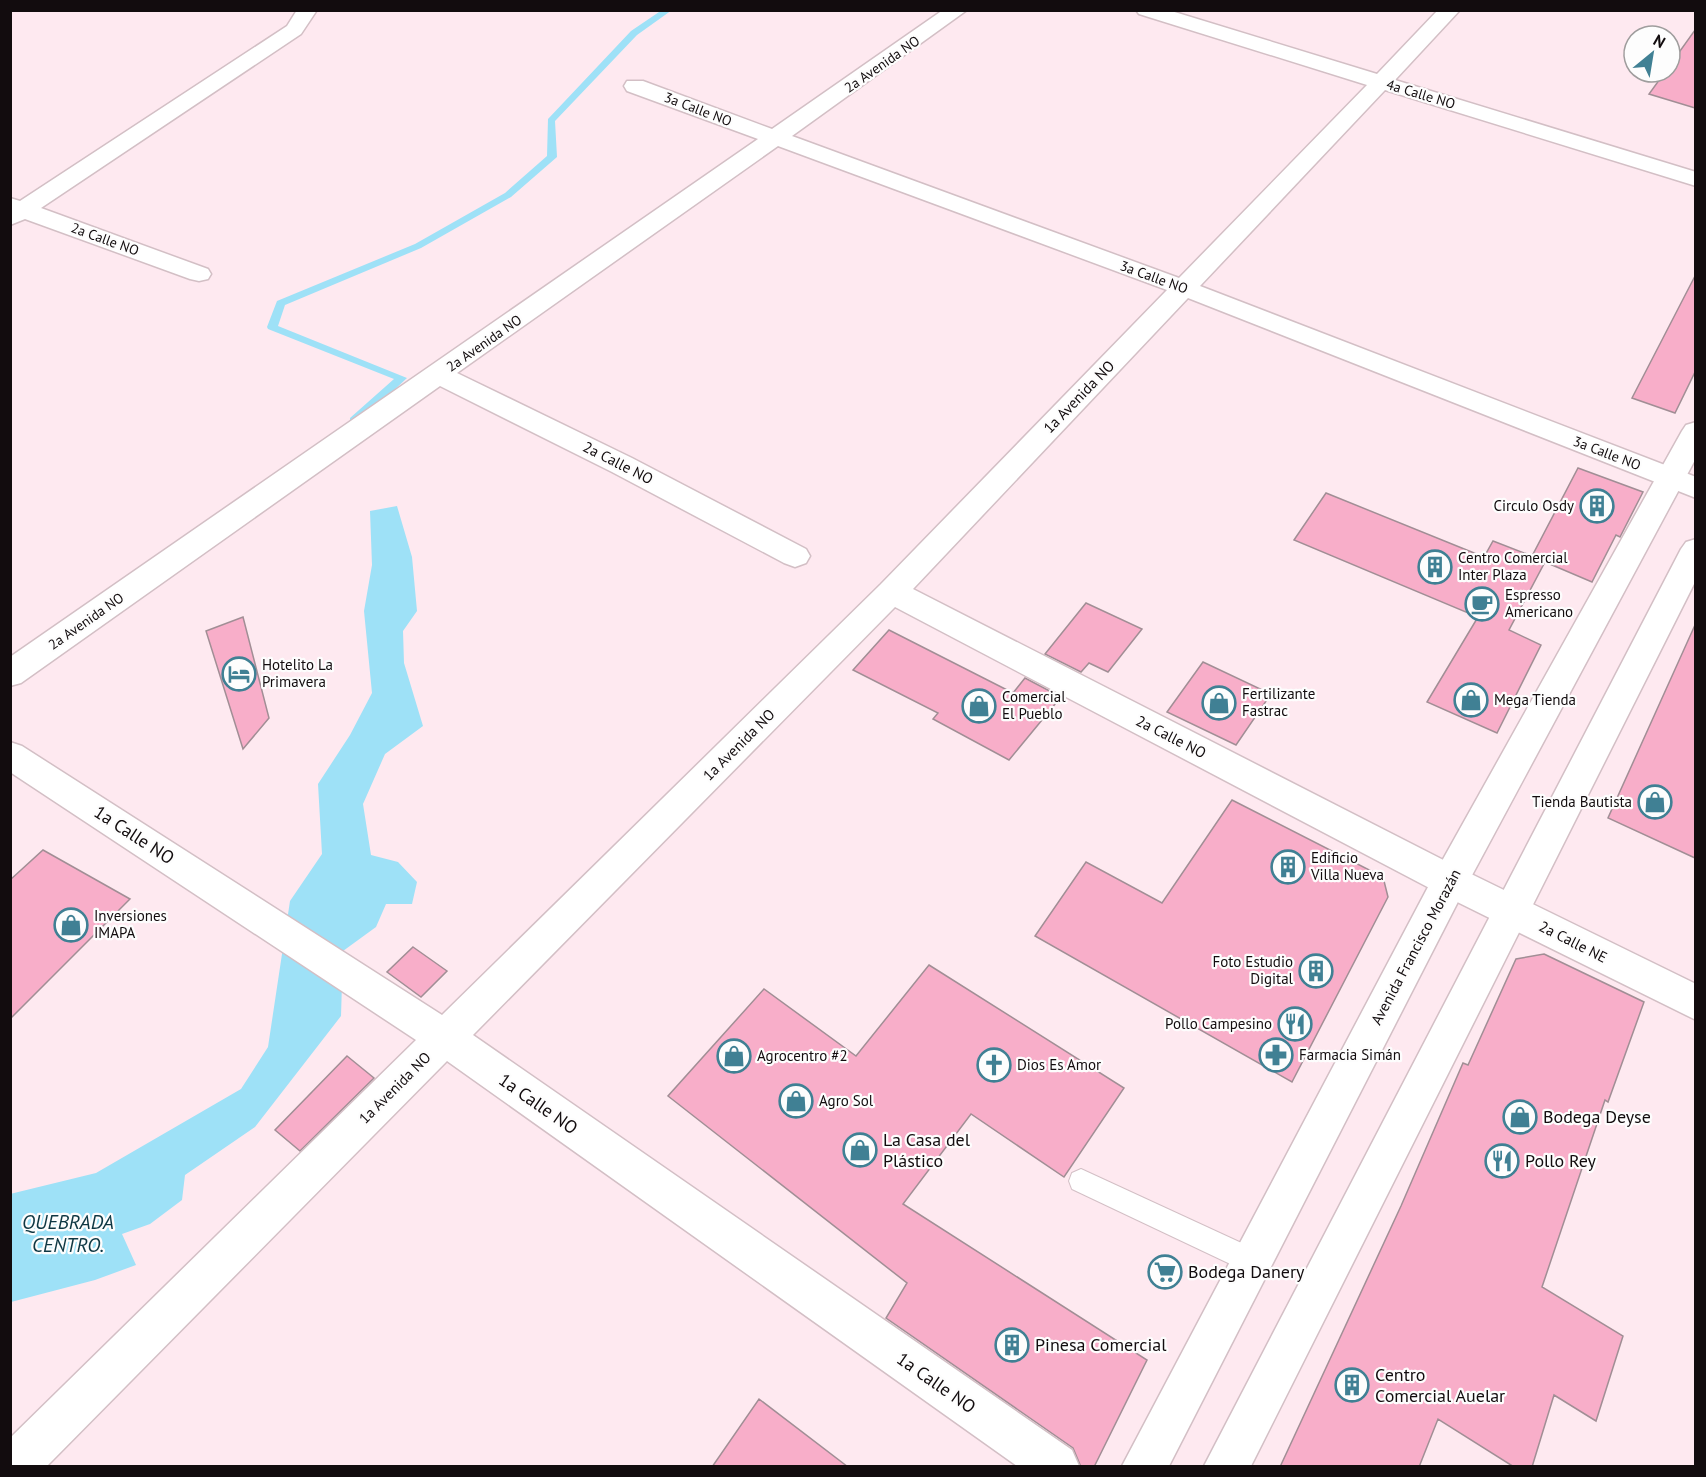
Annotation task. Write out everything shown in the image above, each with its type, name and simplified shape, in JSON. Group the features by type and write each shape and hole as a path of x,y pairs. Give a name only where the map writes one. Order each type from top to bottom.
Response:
{"street":[{"path":"15,211 294,30 308,10"},
{"name":"2a Avenida NO","path":"10,674 957,10"},
{"name":"4a Calle NO","path":"1146,10 1695,179"},
{"name":"1a Avenida NO","path":"15,1467 892,592 1450,10"},
{"name":"3a Calle NO","path":"635,86 1184,288 1683,483"},
{"name":"2a Calle NO","path":"15,211 199,274"},
{"name":"2a Calle NO","path":"439,375 622,465 795,556"},
{"name":"Avenida Francisco Morazán","path":"1145,1467 1450,882 1683,483 1695,431"},
{"path":"1227,1467 1695,549"},
{"name":"2a Calle NO","path":"892,592 1450,882"},
{"name":"1a Calle NO","path":"10,755 445,1038 1056,1467"},
{"name":"2a Calle NE","path":"1450,882 1695,1003"}],"lane":[{"path":"1081,1180 1252,1261"}],"water":[{"name":"QUEBRADA CENTRO.","path":"397,506 412,557 417,611 403,631 404,663 423,726 385,754 363,804 371,855 398,862 417,882 412,904 386,904 376,927 343,951 341,1016 255,1127 185,1175 182,1200 150,1224 122,1234 136,1265 95,1280 11,1302 10,1194 96,1173 241,1089 268,1047 290,901 322,854 318,784 350,735 372,693 364,611 372,565 370,511"}],"building":[{"path":"1695,30 1695,108 1649,94 1656,84 1682,84 1682,48"},
{"path":"1695,276 1695,372 1675,413 1632,398"},
{"path":"1578,468 1643,492 1620,537 1616,535 1592,582 1545,562 1509,630 1541,645 1497,733 1427,702 1478,617 1294,540 1326,493 1484,557 1493,541 1532,556"},
{"path":"1086,603 1142,629 1108,672 1089,663 1081,672 1045,654"},
{"name":"Hotelito La Primavera","path":"243,617 269,718 243,749 206,631"},
{"path":"1695,625 1695,858 1608,818"},
{"path":"889,630 1013,693 1025,678 1061,697 1009,760 933,719 938,713 853,670"},
{"name":"Fertilizante Fastrac","path":"1203,662 1271,694 1236,745 1167,712"},
{"path":"1232,800 1383,877 1388,897 1292,1082 1035,936 1086,862 1162,903"},
{"name":"Inversiones IMAPA","path":"43,850 130,899 10,1019 10,880"},
{"path":"413,947 447,971 421,997 387,972"},
{"path":"1544,954 1644,1002 1608,1102 1605,1100 1542,1287 1623,1336 1596,1421 1554,1395 1532,1467 1514,1467 1438,1419 1419,1467 1280,1467 1401,1206 1463,1063 1468,1065 1516,959"},
{"path":"929,965 1124,1088 1064,1177 971,1114 903,1204 1147,1360 1094,1467 1081,1467 1073,1448 886,1318 907,1283 668,1096 764,989 856,1056"},
{"path":"347,1056 374,1078 300,1151 275,1130"},
{"path":"759,1399 848,1467 712,1467"}],"waterway":[{"path":"354,421 402,378 272,327 281,303 418,246 508,195 552,157 551,121 634,33 668,10"}],"place":[{"name":"Circulo Osdy","path":"1597,506"},
{"name":"Centro Comercial Inter Plaza","path":"1435,567"},
{"name":"Espresso Americano","path":"1482,604"},
{"name":"Hotelito La Primavera","path":"239,674"},
{"name":"Mega Tienda","path":"1471,700"},
{"name":"Fertilizante Fastrac","path":"1219,703"},
{"name":"Comercial El Pueblo","path":"979,706"},
{"name":"Tienda Bautista","path":"1655,802"},
{"name":"Edificio Villa Nueva","path":"1288,867"},
{"name":"Inversiones IMAPA","path":"71,925"},
{"name":"Foto Estudio Digital","path":"1316,971"},
{"name":"Pollo Campesino","path":"1295,1024"},
{"name":"Farmacia Simán","path":"1276,1055"},
{"name":"Agrocentro #2","path":"734,1056"},
{"name":"Dios Es Amor","path":"994,1065"},
{"name":"Agro Sol","path":"796,1101"},
{"name":"Bodega Deyse","path":"1520,1117"},
{"name":"La Casa del Plástico","path":"860,1150"},
{"name":"Pollo Rey","path":"1502,1161"},
{"name":"Bodega Danery","path":"1165,1272"},
{"name":"Pinesa Comercial","path":"1012,1345"},
{"name":"Centro Comercial Auelar","path":"1352,1385"}]}
